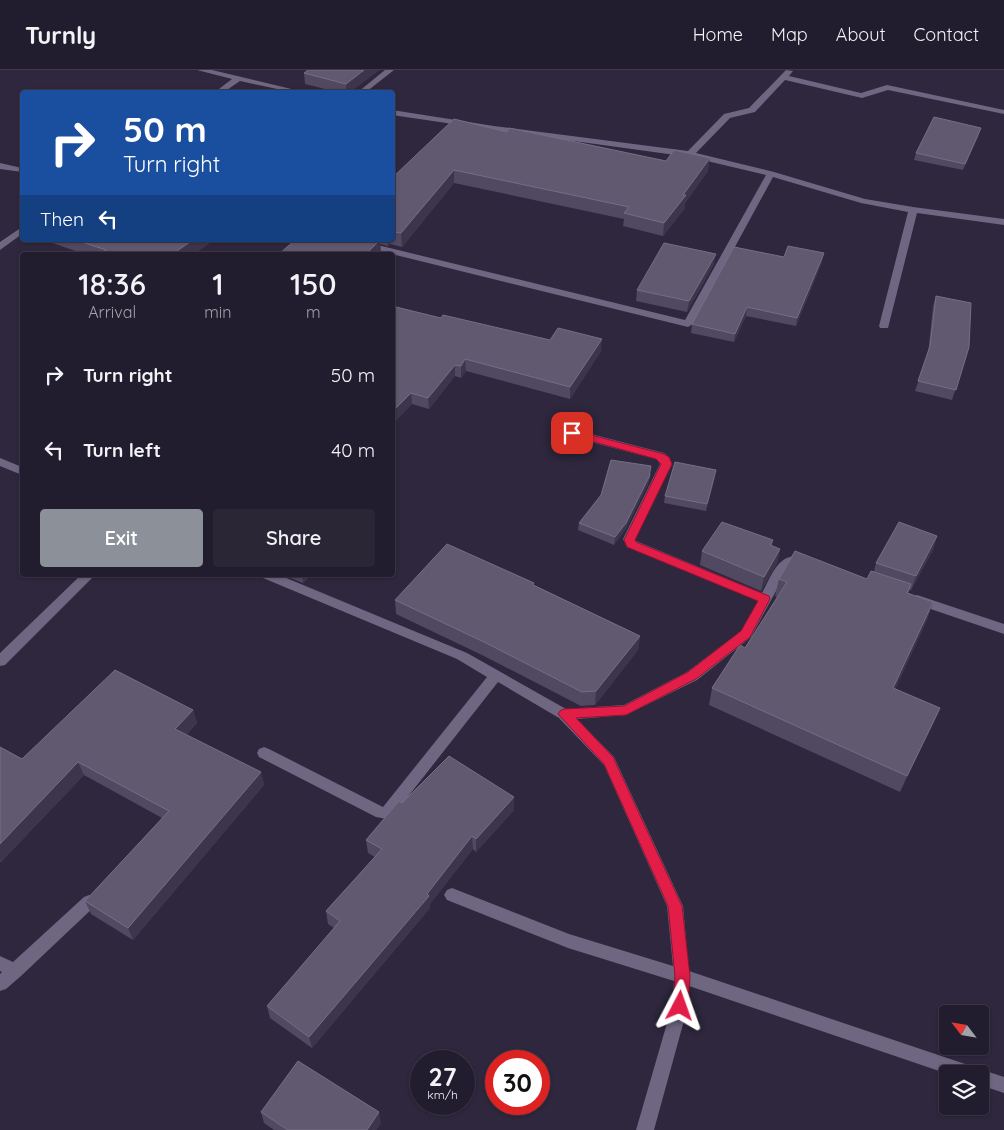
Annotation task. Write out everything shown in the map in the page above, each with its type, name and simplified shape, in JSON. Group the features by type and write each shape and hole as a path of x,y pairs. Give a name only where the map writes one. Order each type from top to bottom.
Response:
{"street":[{"path":"201,70 290,90"},
{"path":"365,90 390,70"},
{"path":"690,154 728,116 752,110 790,70"},
{"path":"783,77 862,96 887,87 1004,112"},
{"path":"222,90 238,79"},
{"path":"395,112 494,128 690,154 771,174 864,201 913,210 1004,222"},
{"path":"0,166 20,170"},
{"path":"395,252 688,324 771,174"},
{"path":"884,326 913,210"},
{"path":"0,247 20,232"},
{"path":"354,242 395,252"},
{"path":"572,433 660,456 665,460 666,464 630,540 631,544 765,599"},
{"path":"0,462 20,470"},
{"path":"564,714 626,710 692,676 746,634 783,566 790,560 802,559 820,566"},
{"path":"0,661 87,577"},
{"path":"272,577 462,656 564,714 609,760 675,906 682,976 680,1006 645,1130"},
{"path":"902,595 1004,629"},
{"path":"264,752 381,813 387,813 496,676"},
{"path":"452,895 568,941 682,976 944,1065"},
{"path":"0,984 89,902"},
{"path":"0,962 15,971"},
{"path":"989,1080 1004,1085"}],"building":[{"path":"308,70 364,70 346,84 304,73"},
{"path":"934,117 981,128 965,164 916,153"},
{"path":"454,119 507,132 509,128 666,161 674,150 710,158 683,195 686,195 664,223 624,213 629,207 454,170 401,233 395,232 395,175"},
{"path":"82,242 190,242 175,252 103,252 106,250"},
{"path":"293,242 378,242 368,252 281,252"},
{"path":"664,243 716,254 689,301 637,290"},
{"path":"788,246 824,253 797,318 747,307 735,334 692,324 734,247 784,257"},
{"path":"936,296 971,303 969,347 956,390 918,381 930,346"},
{"path":"395,307 441,318 443,315 550,340 558,328 602,339 570,387 465,359 461,366 455,365 428,398 411,393 395,409"},
{"path":"611,460 651,466 649,477 626,523 615,537 579,523 601,495"},
{"path":"675,462 716,470 707,504 665,496"},
{"path":"722,522 773,540 770,545 780,549 764,577 702,551"},
{"path":"899,522 937,536 916,576 876,563"},
{"path":"447,544 534,583 533,585 640,636 596,691 582,692 484,642 395,600"},
{"path":"795,551 867,579 871,571 911,584 907,593 933,602 893,688 940,708 907,776 712,688 740,645 745,648 787,582 779,579"},
{"path":"115,670 193,710 175,729 261,772 128,928 85,901 169,811 78,762 0,844 0,747 22,759"},
{"path":"449,756 514,797 476,839 472,836 427,894 429,896 309,1037 267,1006 340,921 326,911 382,849 366,840 399,801 402,803"},
{"path":"298,1061 379,1112 367,1130 288,1130 261,1112"}],"route":[{"path":"572,433 660,456 665,460 666,464 630,540 631,544 765,599 746,634 692,676 626,710 564,714 609,760 675,906 682,976 680,1006"}]}
